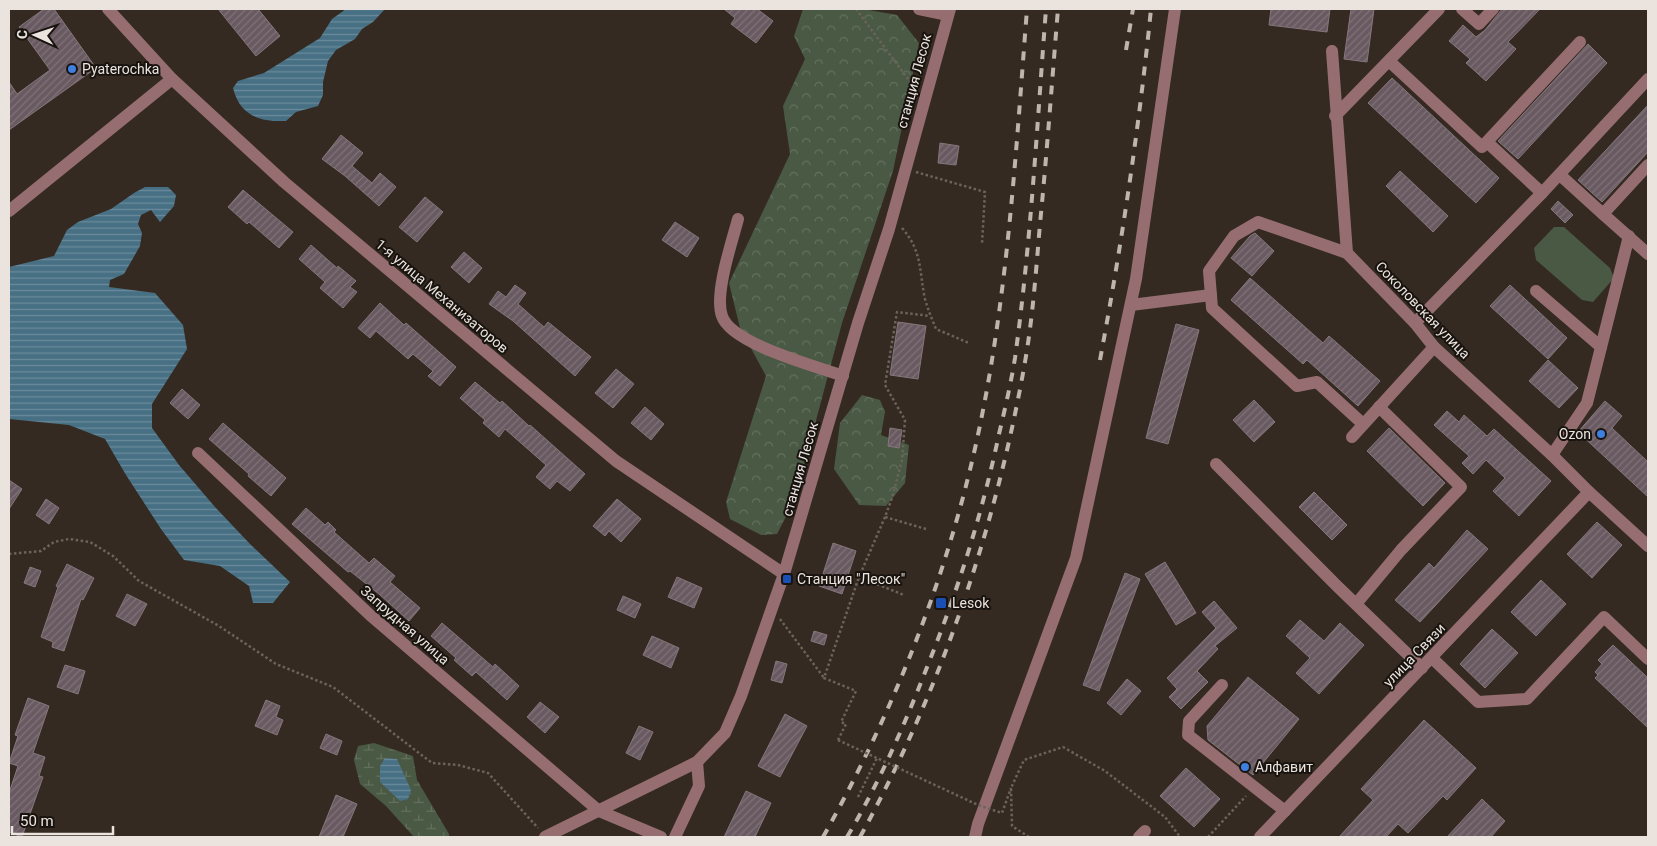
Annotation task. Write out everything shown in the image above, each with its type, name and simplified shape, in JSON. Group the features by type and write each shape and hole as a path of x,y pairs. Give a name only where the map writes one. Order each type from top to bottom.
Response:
{"street":[{"name":"1-я улица Механизаторов","path":"108,9 172,79 284,182 616,461 784,574"},
{"path":"919,9 949,12"},
{"path":"975,837 978,824 1076,558 1136,279 1175,9"},
{"path":"1335,116 1439,9"},
{"path":"1462,9 1479,24 1493,9"},
{"name":"станция Лесок","path":"546,837 696,762 725,733 784,574 893,217 949,12"},
{"path":"1389,61 1482,148 1580,42"},
{"path":"1332,51 1335,116 1346,253 1258,222 1234,236 1209,271 1212,308 1297,386 1317,382 1363,424"},
{"path":"9,211 172,79"},
{"path":"1416,323 1560,175 1648,79"},
{"path":"1488,142 1542,193"},
{"path":"1603,214 1648,165"},
{"path":"1560,175 1648,254"},
{"path":"738,219 720,296 722,316 730,329 760,347 843,376"},
{"path":"1552,455 1587,403 1629,236"},
{"name":"Соколовская улица","path":"1346,253 1416,323 1434,347 1648,546"},
{"path":"1536,291 1601,347"},
{"path":"1131,305 1211,295"},
{"path":"1352,437 1434,347"},
{"path":"1356,604 1401,550 1461,486 1379,407"},
{"name":"Запрудная улица","path":"198,453 370,615 599,811 661,837"},
{"path":"1216,464 1422,668"},
{"name":"улица Связи","path":"1260,837 1589,492"},
{"path":"1432,658 1478,702 1527,699 1604,617 1648,659"},
{"path":"1222,685 1188,722 1188,735 1285,812"},
{"path":"675,837 699,786 696,762"}],"path":[{"path":"856,9 924,100"},
{"path":"906,169 985,192 982,244"},
{"path":"893,217 916,249 922,270 925,298 936,329 969,343"},
{"path":"824,678 859,577 892,498 902,460 905,420 885,385 897,312 930,316"},
{"path":"885,517 926,530"},
{"path":"9,554 41,551 54,542 69,539 90,542 113,556 139,582 219,626 276,664 333,687 432,763 458,765 488,773 546,837"},
{"path":"859,577 904,595"},
{"path":"772,608 824,678 856,691 841,722 846,724 838,740 978,805 1002,813 1024,760 1063,747 1105,771 1165,817 1180,837"},
{"path":"858,797 877,758"},
{"path":"1011,788 1012,826 1029,837"},
{"path":"1208,837 1254,788"}],"green space":[{"path":"803,9 863,9 897,15 919,43 893,171 842,323 795,499 777,534 761,535 730,519 726,502 766,376 740,328 729,283 790,154 783,106 805,59 794,36"},
{"path":"1554,227 1564,227 1610,268 1614,278 1593,302 1582,300 1536,260 1534,248"},
{"path":"862,395 880,400 885,412 881,435 909,445 905,483 886,506 859,505 834,469 840,423"},
{"path":"374,743 413,756 417,780 449,837 414,837 386,806 360,784 354,760 358,746"}],"water":[{"path":"346,9 385,9 373,22 362,29 355,39 336,50 328,61 323,82 323,95 318,106 296,112 286,121 260,118 246,111 236,97 233,88 238,81 264,73 320,38 332,19"},
{"path":"145,187 168,187 176,195 174,206 160,222 151,210 141,215 138,224 142,233 140,246 124,274 110,280 109,287 155,293 183,325 187,349 152,404 152,428 179,465 215,507 290,582 273,603 253,603 249,586 220,566 184,560 161,529 105,439 69,425 9,419 9,267 54,256 67,230 78,222 111,209"},
{"path":"385,758 397,759 411,790 408,799 400,801 380,782 380,766"}],"building":[{"name":"Pyaterochka","path":"44,9 54,9 96,68 9,130 9,82 17,94 50,70 19,27"},
{"path":"218,9 258,9 280,36 256,56"},
{"path":"724,9 757,9 773,21 756,43 731,24 735,18"},
{"path":"1271,9 1330,9 1327,32 1269,25"},
{"path":"1351,9 1374,9 1367,62 1344,59"},
{"path":"1502,9 1540,9 1508,42 1516,49 1486,81 1466,63 1470,59 1449,41 1463,25 1476,37 1485,30"},
{"path":"1588,44 1607,63 1518,159 1498,141"},
{"path":"1392,78 1499,178 1476,203 1368,103"},
{"path":"1648,105 1648,152 1602,202 1578,180"},
{"path":"341,135 363,153 352,166 372,183 380,173 396,187 379,206 345,176 322,159"},
{"path":"940,143 959,146 956,165 938,163"},
{"path":"1400,171 1448,216 1433,232 1386,186"},
{"path":"243,190 293,232 279,248 228,207"},
{"path":"425,197 443,212 417,242 399,227"},
{"path":"1558,201 1573,215 1565,223 1551,209"},
{"path":"675,222 699,238 687,257 662,240"},
{"path":"1255,233 1274,251 1252,276 1231,258 1250,236"},
{"path":"311,245 337,268 338,266 356,281 350,287 357,292 343,308 320,288 325,282 299,259"},
{"path":"464,252 482,268 469,283 451,267"},
{"path":"1250,278 1323,343 1329,336 1380,381 1358,406 1307,360 1303,364 1231,300"},
{"path":"515,285 526,293 518,304 544,327 548,322 591,357 575,376 513,321 489,304 498,291 506,297"},
{"path":"1510,285 1567,338 1548,359 1490,306"},
{"path":"380,303 456,367 440,386 428,376 433,371 413,354 408,359 376,331 370,338 358,328"},
{"path":"898,322 926,326 918,379 890,375"},
{"path":"1176,324 1199,330 1168,444 1146,438"},
{"path":"1548,360 1578,388 1559,408 1529,381"},
{"path":"616,369 634,384 613,408 595,393"},
{"path":"475,382 500,403 502,401 585,474 570,491 557,481 550,489 536,477 546,465 505,429 499,437 483,423 485,420 460,398"},
{"path":"182,389 200,405 188,419 170,403"},
{"path":"1254,400 1275,422 1254,442 1233,420"},
{"path":"1605,401 1622,416 1612,428 1648,462 1648,497 1578,432"},
{"path":"645,407 664,424 651,440 631,423"},
{"path":"1447,411 1459,422 1464,415 1487,436 1494,429 1551,481 1519,516 1493,491 1505,478 1486,460 1473,474 1462,463 1469,456 1434,425"},
{"path":"223,423 286,478 271,496 209,439"},
{"path":"890,428 902,430 899,448 888,446"},
{"path":"1389,428 1445,483 1423,506 1367,451"},
{"path":"9,480 22,489 9,509"},
{"path":"1314,492 1347,525 1332,540 1299,507"},
{"path":"46,499 59,508 49,524 36,515"},
{"path":"617,499 641,519 621,542 609,531 605,536 593,526"},
{"path":"306,508 325,525 328,522 336,530 334,532 369,563 374,558 395,576 390,582 420,608 409,621 379,594 350,571 348,572 292,524"},
{"path":"1597,522 1622,545 1592,578 1567,554"},
{"path":"1467,530 1488,549 1420,622 1395,600 1429,563 1434,568"},
{"path":"833,543 856,551 842,594 819,586"},
{"path":"1165,562 1196,613 1176,625 1145,574"},
{"path":"67,564 94,578 83,600 81,599 64,651 52,647 53,642 41,637 58,587 56,586"},
{"path":"30,567 41,571 35,587 24,583"},
{"path":"1125,573 1140,579 1099,691 1083,685"},
{"path":"677,577 702,588 694,608 668,597"},
{"path":"1541,580 1566,604 1536,636 1511,612"},
{"path":"127,594 147,604 135,626 116,616"},
{"path":"623,596 641,604 635,618 617,610"},
{"path":"1214,601 1237,628 1215,646 1218,649 1197,671 1208,682 1181,709 1169,697 1177,689 1167,678 1216,628 1202,612"},
{"path":"1300,620 1324,641 1340,623 1364,645 1319,694 1296,673 1310,658 1286,636"},
{"path":"442,623 493,667 495,664 519,686 507,700 476,672 472,676 454,660 456,658 431,636"},
{"path":"1492,629 1518,653 1485,688 1460,664"},
{"path":"814,631 827,635 824,645 811,641"},
{"path":"652,636 679,648 671,668 643,655"},
{"path":"1613,645 1648,678 1648,728 1595,678 1598,675 1595,672 1602,664 1598,660"},
{"path":"776,661 787,664 782,683 771,680"},
{"path":"65,665 85,671 78,694 57,687"},
{"path":"1248,677 1299,719 1253,775 1208,740 1207,726"},
{"path":"1127,679 1141,691 1121,715 1107,703"},
{"path":"28,698 49,706 33,753 45,757 39,776 43,777 22,837 9,832 9,793 18,766 9,763 18,736 15,735"},
{"path":"266,700 280,706 276,717 283,720 277,735 255,726"},
{"path":"540,702 559,717 545,733 527,717"},
{"path":"785,714 807,726 780,777 758,766"},
{"path":"1424,720 1476,768 1447,800 1443,796 1408,833 1398,824 1386,837 1339,837 1373,800 1361,789"},
{"path":"639,726 653,732 640,760 626,753"},
{"path":"326,734 342,741 337,755 320,748"},
{"path":"1186,768 1220,799 1194,827 1160,796"},
{"path":"746,791 771,803 755,837 724,837"},
{"path":"336,795 357,804 343,837 319,837"},
{"path":"1482,799 1505,821 1491,837 1447,837"}],"railway":[{"path":"823,837 849,789 896,691 935,588 967,483 989,378 1004,273 1015,168 1027,9"},
{"path":"847,837 893,749 931,657 970,547 993,462 1012,377 1021,314 1046,9"},
{"path":"860,837 916,724 940,666 981,546 1013,424 1025,362 1034,293 1058,9"},
{"path":"1126,50 1133,9"},
{"path":"1100,360 1129,185 1151,9"}],"place":[{"name":"Pyaterochka","path":"72,69"},
{"name":"Ozon","path":"1601,434"},
{"name":"Станция \"Лесок\"","path":"787,579"},
{"name":"Lesok","path":"941,603"},
{"name":"Алфавит","path":"1245,767"}]}
